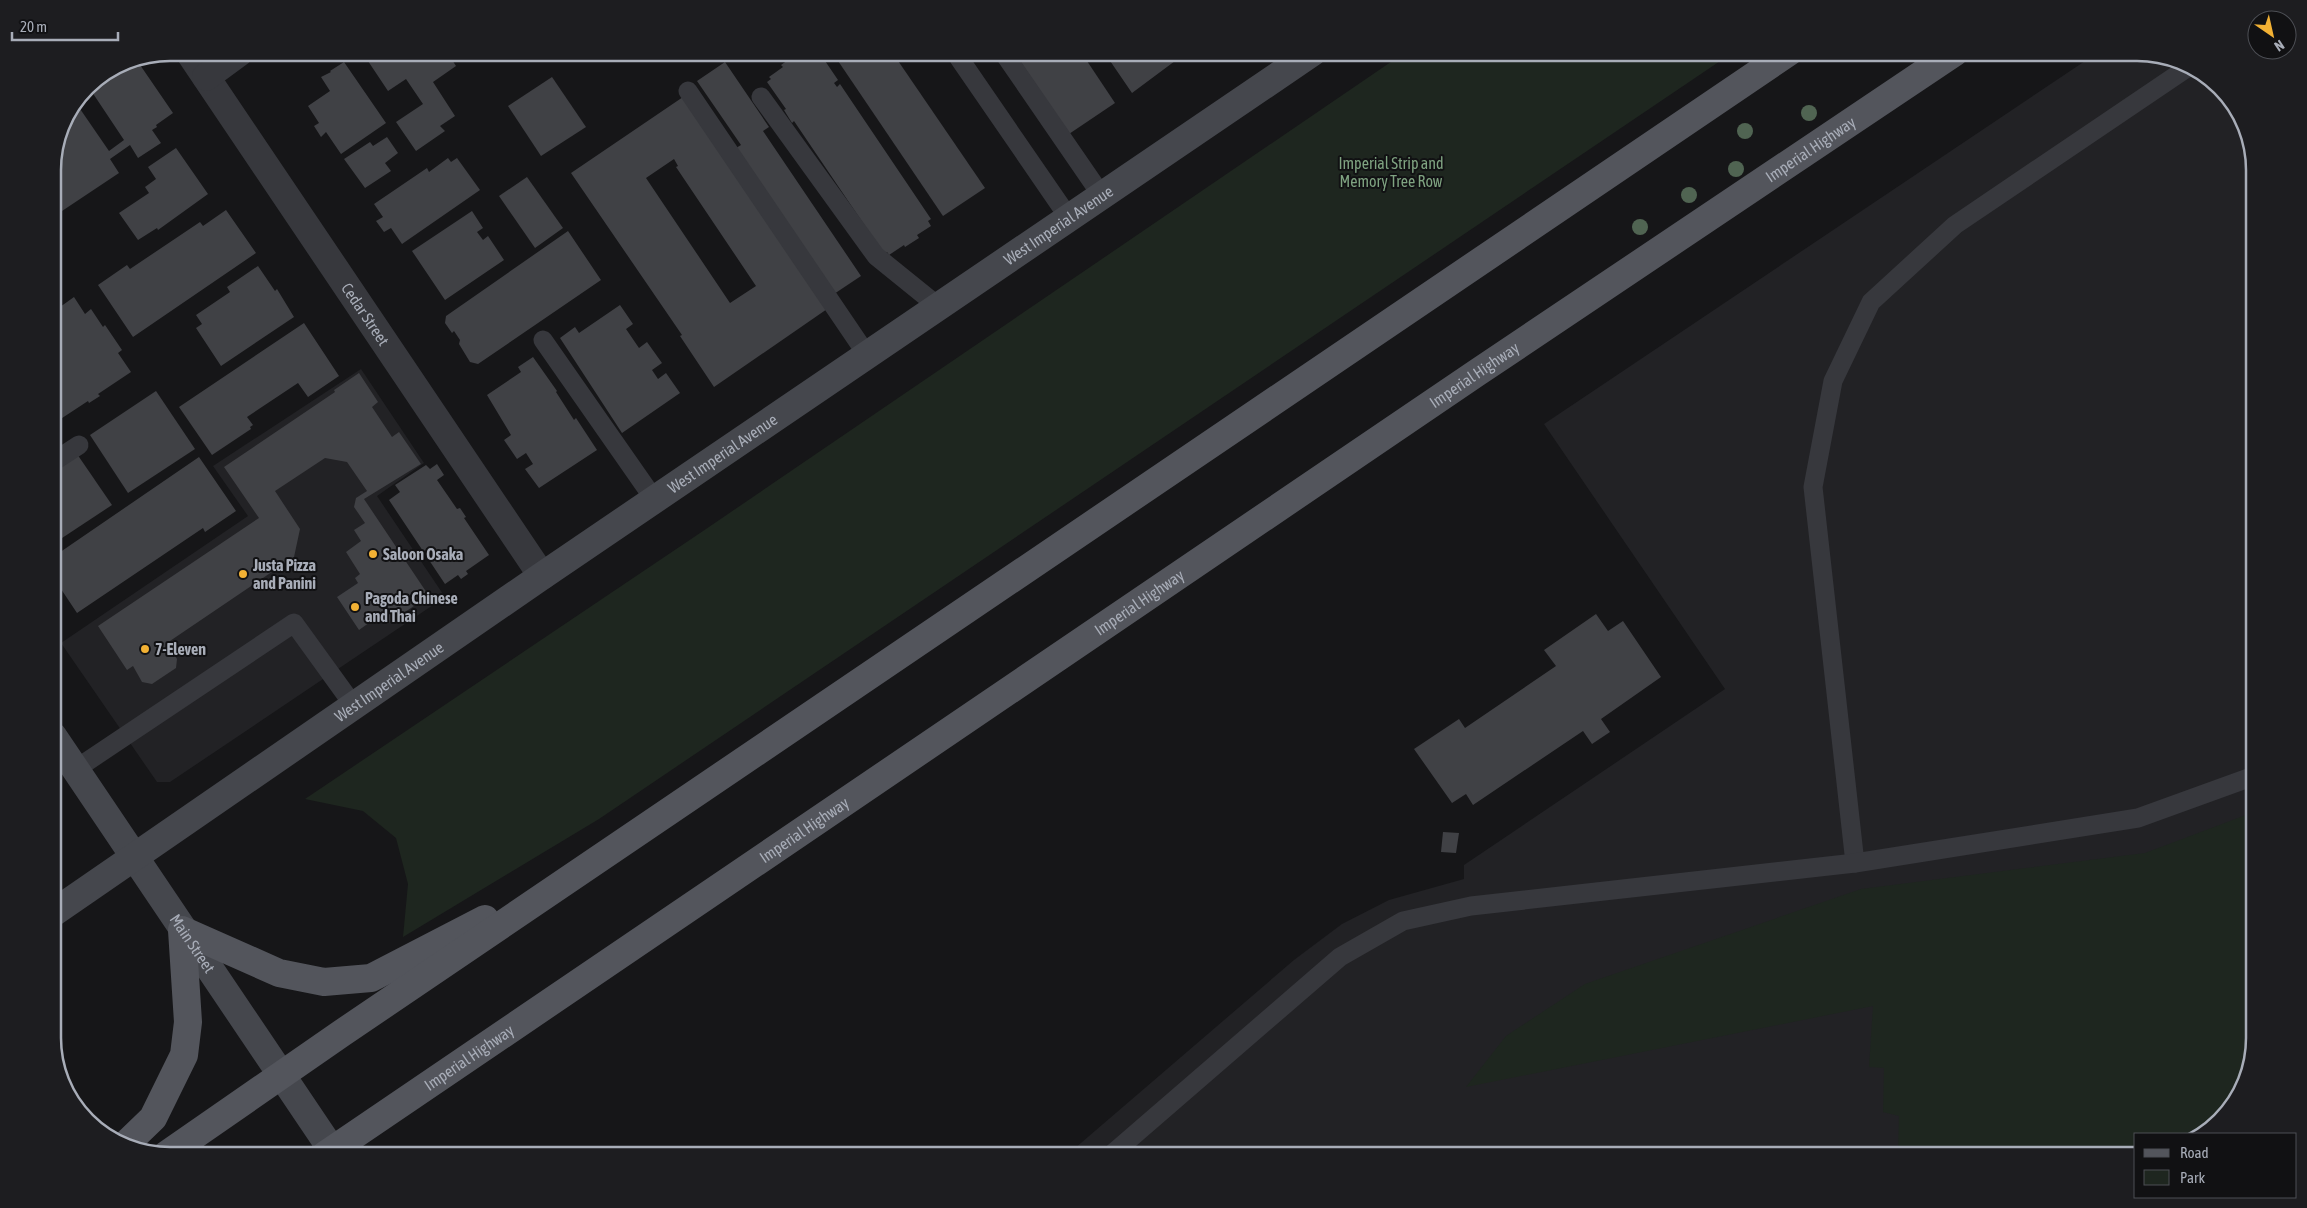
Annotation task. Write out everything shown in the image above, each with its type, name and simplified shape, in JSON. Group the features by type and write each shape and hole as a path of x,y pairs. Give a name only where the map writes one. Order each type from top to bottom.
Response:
{"main road":[{"path":"177,1147 280,1075 1776,61"},
{"name":"Imperial Highway","path":"337,1147 1470,378 1942,61"},
{"path":"131,1139 153,1118 184,1055 188,1022 182,930 279,973 324,982 371,978 446,938 568,880"}],"street":[{"name":"Cedar Street","path":"195,61 542,576"},
{"path":"206,77 228,61"},
{"name":"West Imperial Avenue","path":"61,908 654,499 1300,61"},
{"name":"Main Street","path":"61,747 280,1075 324,1147"}],"lane":[{"path":"961,61 1069,218"},
{"path":"1009,61 1102,196"},
{"path":"1855,864 1813,487 1833,381 1871,302 1956,225 2183,71"},
{"path":"688,91 867,355"},
{"path":"761,98 876,256 939,307"},
{"path":"543,340 654,499"},
{"path":"61,457 79,445"},
{"path":"76,769 294,623 354,706"},
{"path":"1121,1147 1340,957 1403,921 1471,906 1855,864 2138,818 2246,779"}],"shaded area":[{"path":"2085,61 2144,61 2158,63 2185,72 2209,88 2219,98 2235,122 2244,149 2246,163 2246,1038 2242,1066 2235,1086 2219,1110 2209,1120 2189,1133 2134,1133 2134,1147 1076,1147 1294,960 1342,924 1389,900 1464,879 1464,865 1725,689 1544,424"},
{"path":"361,369 424,463 377,496 445,597 170,782 157,782 61,643 248,516 213,466"}],"green space":[{"name":"Imperial Strip and Memory Tree Row","path":"1392,61 1720,61 599,819 403,937 408,884 396,838 363,811 305,799 706,529"},
{"path":"2246,815 2245,1052 2235,1086 2227,1099 2209,1120 2189,1133 2134,1133 2134,1147 1898,1147 1899,1116 1883,1112 1884,1068 1869,1067 1873,1006 1466,1087 1506,1036 1585,984 1861,889 2145,853"}],"building":[{"path":"368,61 453,61 456,66 433,82 455,116 440,126 445,131 416,151 396,122 423,104 406,79 388,91"},
{"path":"787,61 825,61 838,80 834,83 837,87 840,84 931,219 928,221 931,226 917,235 919,238 889,255 887,252 884,254 794,121 792,123 784,110 786,109 767,82 771,79 769,77 783,67 781,65"},
{"path":"838,61 898,61 985,188 943,216"},
{"path":"1020,61 1087,61 1115,103 1069,134"},
{"path":"1110,61 1175,61 1132,93"},
{"path":"344,62 386,123 341,154 326,132 321,137 314,126 319,123 308,106 330,91 321,77"},
{"path":"725,62 769,127 763,131 861,276 834,294 736,148 741,145 697,81"},
{"path":"140,65 173,113 152,130 161,143 138,158 130,145 110,159 119,173 61,212 62,156 72,122 80,109 109,151 124,140 93,93 109,80"},
{"path":"552,77 586,127 541,156 508,106"},
{"path":"683,97 830,307 714,387 680,336 682,335 571,173","holes":["674,159 678,166 676,167 756,286 730,303 646,178"]},
{"path":"387,137 398,153 385,163 391,171 365,188 344,159 370,142 373,146"},
{"path":"176,148 208,194 158,230 157,228 138,240 119,213 149,193 145,187 156,179 148,167"},
{"path":"448,158 451,162 457,158 480,190 402,244 391,228 384,232 376,221 383,217 374,204 427,168 429,172"},
{"path":"527,177 563,228 535,248 499,196"},
{"path":"226,210 256,253 133,337 98,285 127,265 130,269 200,222 203,226"},
{"path":"472,211 483,228 477,232 483,240 488,236 504,260 445,300 412,251"},
{"path":"568,231 601,280 478,364 470,362 459,344 460,340 445,323 446,316"},
{"path":"258,266 275,291 277,289 294,317 221,366 196,328 202,324 196,315 230,292 227,287"},
{"path":"74,297 85,314 91,309 103,327 105,325 122,350 118,353 131,372 98,394 100,396 89,403 88,401 61,419 61,306"},
{"path":"620,305 633,324 626,329 639,348 647,342 662,363 652,370 658,379 666,373 680,393 622,433 560,338 575,327 579,333"},
{"path":"304,323 339,376 308,397 298,383 247,417 253,425 250,427 251,429 212,455 179,407"},
{"path":"533,357 557,391 574,420 576,418 597,450 539,488 525,469 533,464 526,453 517,459 504,440 511,435 487,395 521,372 518,367"},
{"path":"359,373 378,402 372,407 392,437 399,432 421,464 364,499 429,596 387,624 380,615 359,630 337,597 358,583 355,578 360,574 346,552 361,541 354,530 365,523 354,507 356,498 367,491 347,462 325,458 275,491 300,529 294,557 167,643 177,659 176,668 152,684 142,682 133,666 127,670 98,626 259,518 224,467 335,392 334,390"},
{"path":"156,391 195,449 128,493 90,435"},
{"path":"77,454 112,505 61,539 61,465"},
{"path":"199,457 236,511 205,532 203,528 77,613 61,589 61,552"},
{"path":"437,464 444,475 437,480 457,509 460,508 466,517 464,518 489,555 466,571 468,574 461,579 458,575 445,584 389,500 400,492 395,485 426,465 430,469"},
{"path":"1596,614 1608,631 1623,621 1661,677 1601,719 1610,732 1592,744 1583,731 1473,805 1466,794 1452,803 1414,749 1459,719 1465,728 1556,666 1544,650"},
{"path":"1443,832 1459,833 1456,853 1441,852"}],"place":[{"name":"Saloon Osaka","path":"373,554"},
{"name":"Justa Pizza and Panini","path":"243,574"},
{"name":"Pagoda Chinese and Thai","path":"355,607"},
{"name":"7-Eleven","path":"145,649"}]}
